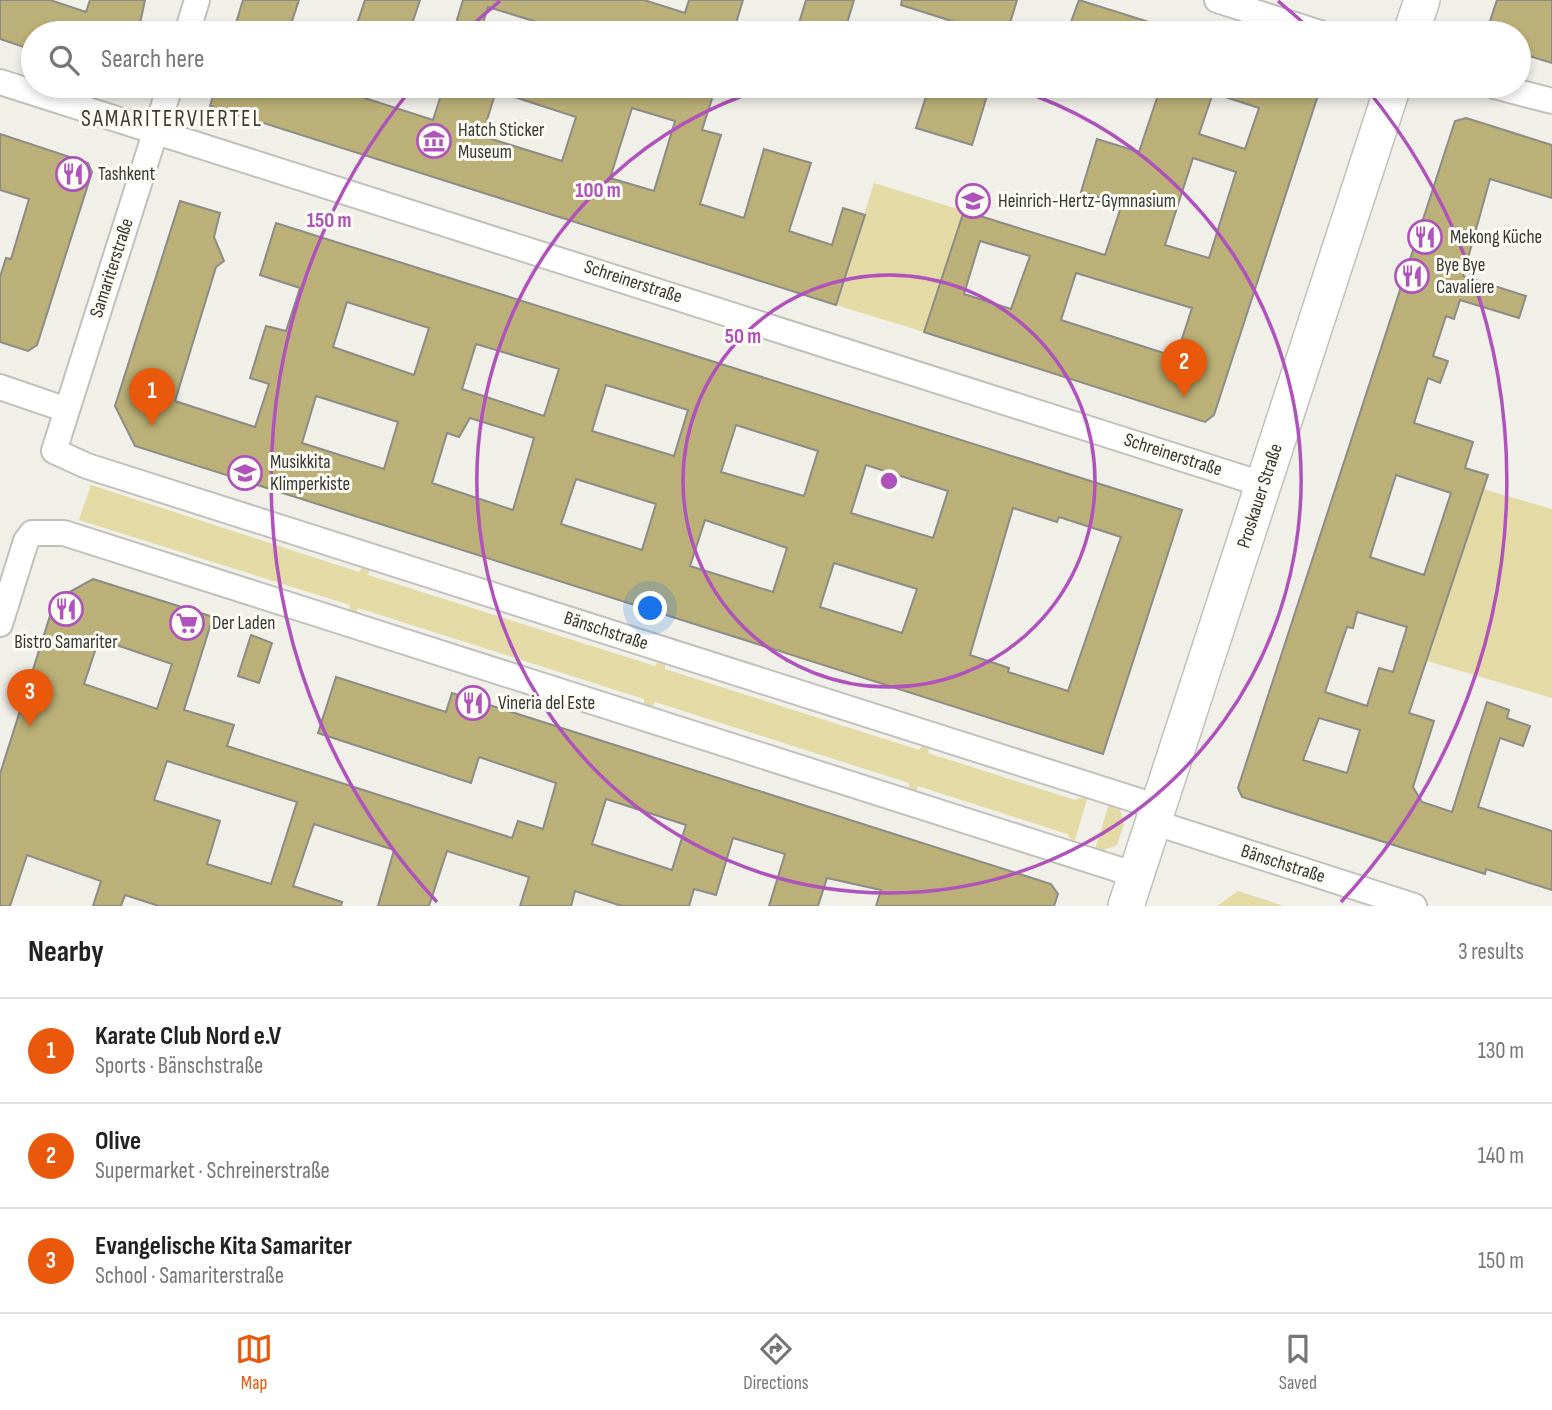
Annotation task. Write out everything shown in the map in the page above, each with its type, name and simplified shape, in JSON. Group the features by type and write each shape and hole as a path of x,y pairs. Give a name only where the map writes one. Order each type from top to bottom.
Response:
{"street":[{"path":"191,21 197,0"},
{"path":"1217,0 1283,21"},
{"path":"1415,21 1422,0"},
{"name":"Schreinerstraße","path":"0,82 21,89"},
{"path":"1531,96 1552,101"},
{"name":"Schreinerstraße","path":"50,98 1265,485"},
{"name":"Samariterstraße","path":"54,451 166,98"},
{"name":"Proskauer Straße","path":"1131,890 1389,98"},
{"path":"0,387 68,410"},
{"name":"Bänschstraße","path":"54,451 87,466 1155,815 1414,906"},
{"path":"0,624 9,565 32,533 64,533 1131,890"}],"shaded area":[{"path":"874,183 964,211 924,332 836,305"},
{"path":"91,485 359,572 363,566 370,568 368,575 655,666 658,660 665,662 665,669 919,750 923,745 929,746 928,753 1075,800 1088,796 1074,843 1067,834 918,786 916,792 909,790 909,783 655,702 651,708 644,706 644,699 358,608 355,614 349,612 350,605 79,520"},
{"path":"1483,489 1552,509 1552,698 1427,661"},
{"path":"1109,804 1120,809 1124,824 1117,845 1101,851 1095,849"},
{"path":"1238,891 1284,906 1217,906"}],"building":[{"path":"0,0 50,0 86,12 90,0 145,0 141,21 21,21 21,46 0,39"},
{"path":"243,0 299,0 292,21 237,21"},
{"path":"365,0 420,0 413,21 358,21"},
{"path":"463,0 644,0 685,13 689,0 743,0 737,21 534,21 488,7 484,21 457,21"},
{"path":"806,0 854,0 848,21 800,21"},
{"path":"902,0 1017,0 1011,21 952,21 901,5"},
{"path":"1079,0 1146,21 1071,21"},
{"path":"1497,0 1552,0 1552,63 1531,57 1531,21 1490,21"},
{"path":"212,98 365,98 433,120 440,98 494,98 482,136 562,161 576,117 518,98 712,98 702,130 721,135 700,204 744,218 764,149 811,163 789,231 832,245 843,208 865,215 836,305 210,106","holes":["632,108 675,121 654,191 610,178"]},
{"path":"925,98 986,98 972,145 916,128"},
{"path":"1157,98 1211,98 1199,134 1245,149 1259,108 1228,98 1317,98 1214,415 1205,422 924,332 964,211 1105,255 1122,204 1081,192 1097,139 1139,152","holes":["1193,158 1236,172 1209,258 1165,245","980,241 1030,256 1011,309 964,294","1076,273 1192,308 1176,357 1061,320"]},
{"path":"1466,118 1552,145 1552,198 1490,179 1463,276 1526,296 1519,318 1460,300 1454,319 1446,316 1433,356 1448,361 1440,383 1428,378 1414,423 1473,442 1465,468 1488,475 1409,713 1434,721 1413,787 1422,802 1452,812 1487,702 1509,710 1507,718 1530,726 1523,746 1500,738 1478,807 1552,831 1552,890 1486,869 1485,874 1242,797 1238,788 1455,121","holes":["1396,475 1451,493 1424,575 1370,557","1357,612 1407,627 1393,672 1379,668 1367,706 1325,692 1347,627 1353,628","1319,718 1360,730 1347,773 1303,760"]},
{"path":"0,134 88,163 92,172 37,345 28,351 0,342 0,277 6,258 11,259 29,199 0,190"},
{"path":"180,201 220,213 214,237 224,261 216,267 175,401 255,427 269,384 250,378 266,326 286,331 300,288 260,275 276,223 1182,510 1103,754 135,446 115,406","holes":["347,302 429,328 414,375 333,347","476,344 559,369 544,416 462,389","606,385 688,410 674,456 592,431","316,396 398,422 384,469 302,443","470,418 534,438 513,510 432,483 447,433 459,437","736,425 818,451 804,496 721,472","866,465 948,491 933,538 851,513","576,479 656,504 642,550 561,524","1013,508 1057,522 1059,517 1121,537 1068,691 1008,672 1009,668 970,655","705,520 787,548 773,592 690,566","834,563 917,589 902,633 820,607"]},
{"path":"93,579 213,617 184,710 234,725 227,746 512,838 518,821 543,829 556,783 479,757 471,783 318,733 336,677 446,712 452,693 1051,884 1058,894 1054,906 876,906 881,890 827,878 818,906 769,906 785,854 733,838 716,895 694,889 689,906 622,906 575,891 571,906 520,906 529,877 447,851 429,906 378,906 394,850 314,824 293,886 342,902 341,906 159,906 125,895 121,906 93,906 101,881 27,855 10,906 0,906 0,774 55,600","holes":["99,639 172,664 157,709 84,684","167,761 297,802 271,884 207,864 220,821 154,800","606,799 686,825 672,870 592,844"]},
{"path":"251,635 272,643 259,683 238,676"}],"place":[{"name":"Hatch Sticker Museum","path":"434,141"},
{"name":"Tashkent","path":"73,174"},
{"name":"Heinrich-Hertz-Gymnasium","path":"973,201"},
{"name":"Mekong Küche","path":"1425,237"},
{"name":"Bye Bye Cavaliere","path":"1412,276"},
{"name":"Olive","path":"1184,397"},
{"name":"Karate Club Nord e.V","path":"152,426"},
{"name":"Musikkita Klimperkiste","path":"245,473"},
{"name":"Bistro Samariter","path":"66,609"},
{"name":"Der Laden","path":"187,623"},
{"name":"Vineria del Este","path":"473,703"},
{"name":"Evangelische Kita Samariter","path":"30,727"}],"district":[{"name":"SAMARITERVIERTEL","path":"172,119"}]}
